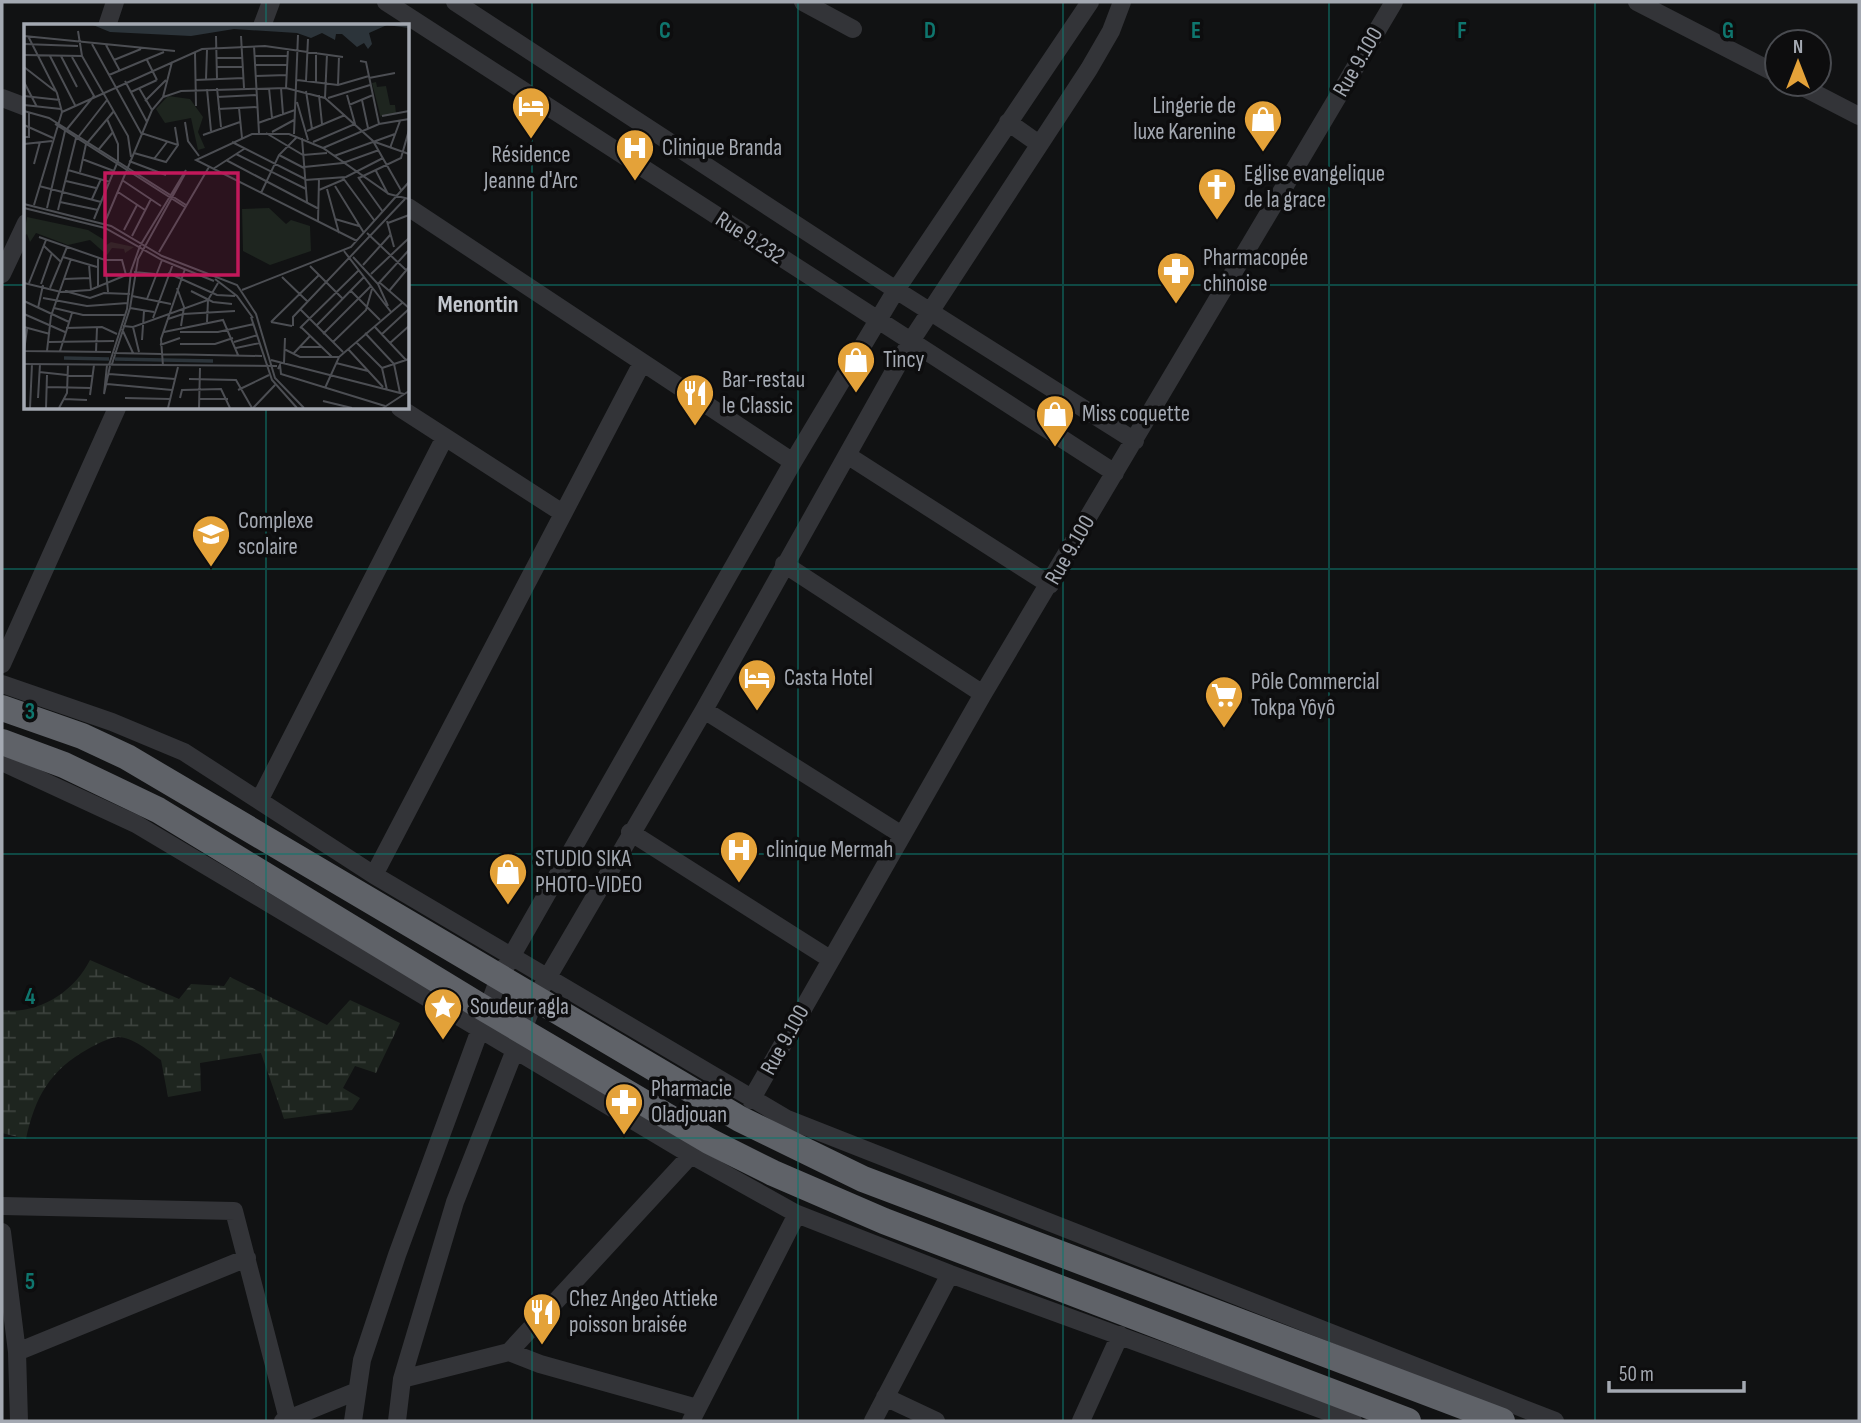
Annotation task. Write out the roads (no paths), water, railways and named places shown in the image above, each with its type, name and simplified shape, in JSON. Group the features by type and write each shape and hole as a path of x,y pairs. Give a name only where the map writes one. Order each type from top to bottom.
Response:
{"highway":[{"path":"2,708 82,736 127,757 541,988 740,1119 863,1178 1502,1421"},
{"path":"2,742 64,765 158,810 520,1040 709,1141 827,1198 1408,1421"}],"street":[{"path":"108,24 115,2"},
{"path":"263,24 271,2"},
{"name":"Rue 9.232","path":"386,2 1115,472"},
{"name":"Rue 9.232","path":"455,2 896,290 1135,441"},
{"path":"803,2 853,29"},
{"path":"353,1421 362,1360 397,1255 483,1018 505,968 793,462 896,290 1090,2"},
{"path":"397,1421 402,1379 455,1202 541,988 704,710 911,341 1111,31 1122,2"},
{"name":"Rue 9.100","path":"751,1100 983,694 1050,586 1394,2"},
{"path":"1637,2 1763,67"},
{"path":"2,98 24,106"},
{"path":"1824,98 1859,116"},
{"path":"1007,122 1039,144"},
{"path":"410,208 793,462"},
{"path":"2,274 24,227"},
{"path":"374,875 561,512 642,363"},
{"path":"2,664 116,410"},
{"path":"403,410 561,512"},
{"path":"260,799 445,437"},
{"path":"847,455 1050,586"},
{"path":"785,564 983,694"},
{"path":"2,684 112,722 184,752 374,875 505,968"},
{"path":"704,710 902,835"},
{"path":"2,762 136,824 483,1018"},
{"path":"631,832 830,959"},
{"path":"541,988 788,1119 1555,1421"},
{"path":"520,1040 691,1155 797,1214 950,1274 1353,1421"},
{"path":"402,1379 509,1352 691,1155"},
{"path":"2,1206 234,1211 286,1420 357,1391"},
{"path":"509,1352 694,1415 797,1214"},
{"path":"2,1232 17,1352 19,1421"},
{"path":"17,1352 247,1258"},
{"path":"873,1421 950,1274"},
{"path":"1082,1421 1120,1335"},
{"path":"885,1397 936,1421"}],"place":[{"name":"Résidence Jeanne d'Arc","path":"531,140"},
{"name":"Lingerie de luxe Karenine","path":"1263,153"},
{"name":"Clinique Branda","path":"635,182"},
{"name":"Eglise evangelique de la grace","path":"1217,221"},
{"name":"Pharmacopée chinoise","path":"1176,305"},
{"name":"Tincy","path":"856,394"},
{"name":"Bar-restau le Classic","path":"695,427"},
{"name":"Miss coquette","path":"1055,448"},
{"name":"Complexe scolaire","path":"211,568"},
{"name":"Casta Hotel","path":"757,712"},
{"name":"Pôle Commercial Tokpa Yôyô","path":"1224,729"},
{"name":"clinique Mermah","path":"739,884"},
{"name":"STUDIO SIKA PHOTO-VIDEO","path":"508,906"},
{"name":"Soudeur agla","path":"443,1041"},
{"name":"Pharmacie Oladjouan","path":"624,1136"},
{"name":"Chez Angeo Attieke poisson braisée","path":"542,1346"}],"district":[{"name":"Menontin","path":"478,304"}]}
